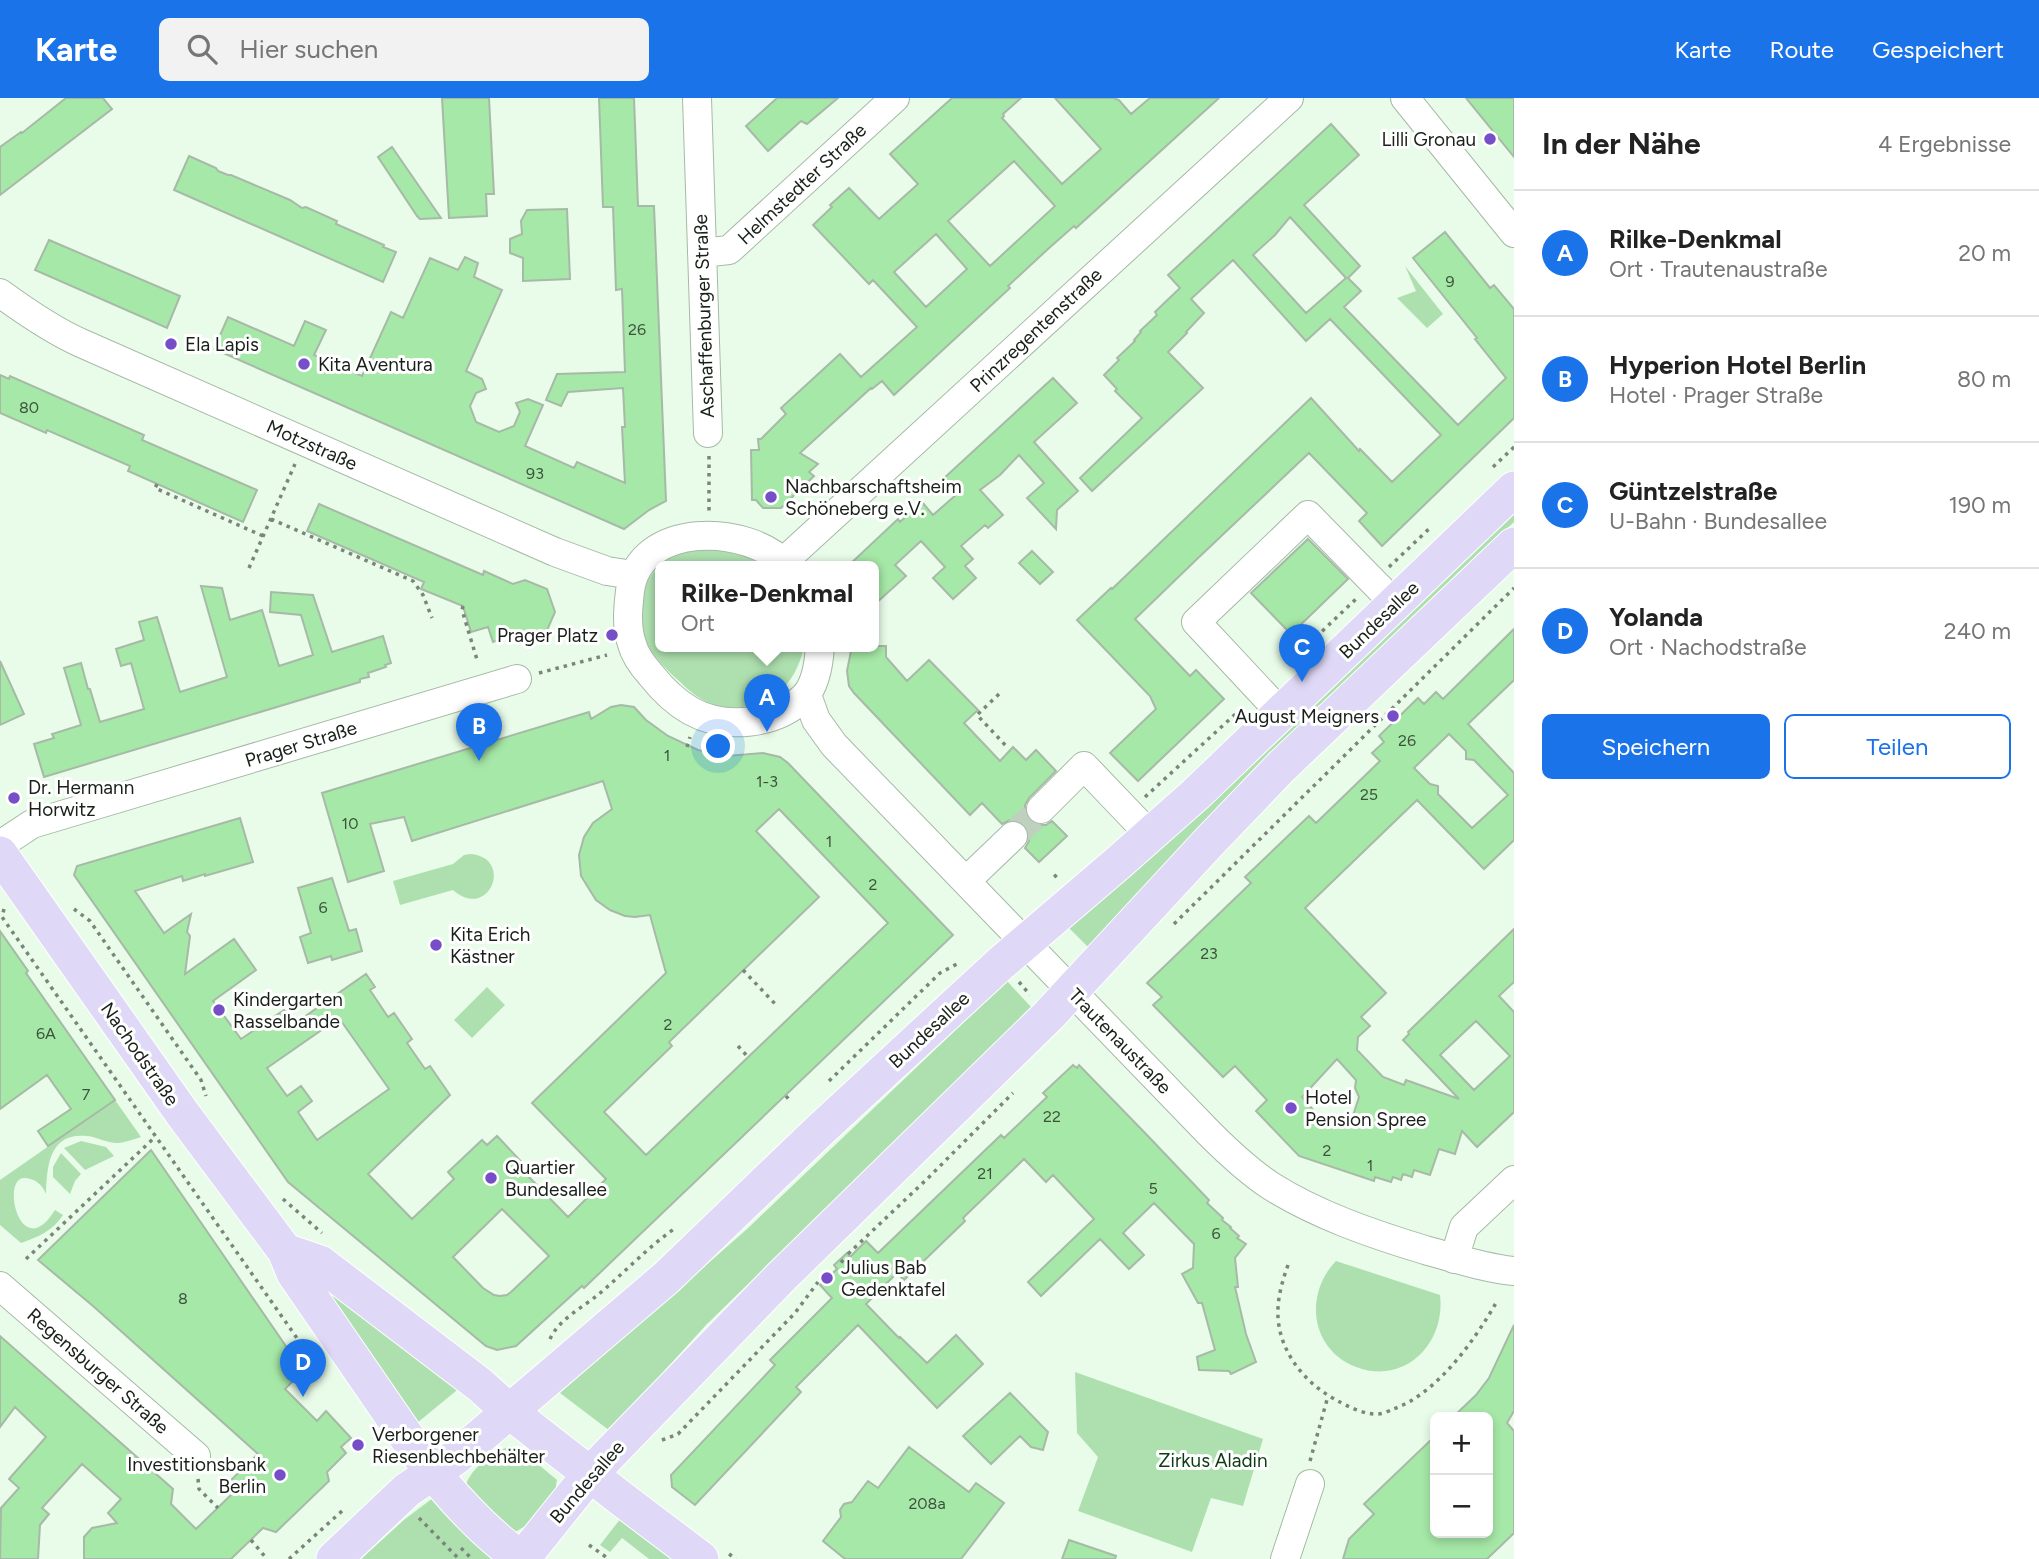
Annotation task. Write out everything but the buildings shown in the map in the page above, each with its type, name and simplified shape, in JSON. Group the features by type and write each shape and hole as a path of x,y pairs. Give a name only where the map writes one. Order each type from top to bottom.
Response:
{"main road":[{"name":"Bundesallee","path":"334,1559 397,1499 456,1457 666,1278 818,1131 1025,942 1150,835 1514,489"},
{"name":"Bundesallee","path":"522,1559 590,1474 780,1278 1039,1025 1281,767 1514,545"},
{"name":"Nachodstraße","path":"0,854 182,1113 285,1251 294,1273 432,1472 499,1544 522,1559"},
{"path":"285,1251 320,1263 701,1559"}],"street":[{"name":"Aschaffenburger Straße","path":"697,98 708,433"},
{"name":"Helmstedter Straße","path":"702,253 729,250 895,98"},
{"name":"Prinzregentenstraße","path":"788,561 1289,98"},
{"path":"1405,98 1514,233"},
{"name":"Motzstraße","path":"0,293 65,336 555,552 607,571 634,575"},
{"path":"1281,713 1196,622 1308,516 1395,604"},
{"path":"781,561 747,541 728,536 685,538 662,547 643,562 630,587 628,616 632,645 641,663 676,701 692,711 728,722 758,720 793,706 807,695 819,663 820,652"},
{"name":"Prager Straße","path":"0,845 32,824 517,679"},
{"name":"Trautenaustraße","path":"807,695 816,720 834,745 1209,1133 1249,1170 1269,1185 1309,1207 1384,1237 1454,1259 1514,1271"},
{"path":"1041,809 1084,766 1150,835"},
{"path":"966,881 1013,836"},
{"path":"1454,1259 1464,1227 1514,1180"},
{"name":"Regensburger Straße","path":"0,1286 196,1456"},
{"path":"1285,1559 1310,1485"}],"path":[{"name":"Aschaffenburger Straße","path":"708,433 708,535"},
{"path":"249,568 304,442"},
{"path":"157,484 155,488 263,536"},
{"path":"271,519 412,581 423,595 432,618"},
{"path":"1170,927 1514,588"},
{"path":"463,606 478,663"},
{"path":"517,679 607,655"},
{"path":"999,694 977,715 1008,748"},
{"path":"687,747 690,737"},
{"path":"7,902 2,917 299,1341 317,1357"},
{"path":"67,904 90,921 201,1080 208,1102"},
{"path":"743,970 778,1007"},
{"path":"1012,975 1037,1002"},
{"path":"738,1046 748,1057"},
{"path":"786,1096 791,1102"},
{"path":"26,1259 153,1139"},
{"path":"550,1340 554,1331 578,1309 597,1296 675,1228"},
{"path":"841,1260 849,1269"},
{"path":"1288,1265 1280,1291 1278,1318 1284,1343 1308,1381 1328,1396 1356,1410 1378,1414 1406,1405 1459,1358 1478,1334 1496,1303"},
{"path":"657,1443 678,1434 795,1313 827,1274"},
{"path":"1310,1456 1328,1396"},
{"path":"199,1489 218,1508"},
{"path":"414,1512 459,1559"},
{"path":"251,1540 266,1557"},
{"path":"589,1545 606,1557"}],"green space":[{"path":"1405,266 1443,314 1427,328 1397,298 1416,291"},
{"path":"1514,514 1514,522 1239,788 1089,948 1068,927 1233,782"},
{"path":"699,544 746,555 754,561 665,561"},
{"path":"655,571 655,652 802,652 788,683 776,694 757,704 738,708 712,704 687,688 664,667 646,641 641,606 647,583"},
{"path":"464,855 484,858 491,865 494,875 492,885 486,893 477,898 466,898 453,890 400,905 393,881 453,864"},
{"path":"1007,981 1032,1008 706,1325 610,1431 560,1393 746,1230"},
{"path":"487,987 505,1005 472,1038 454,1020"},
{"path":"115,1100 141,1137 115,1143 74,1136 58,1145 49,1162 46,1194 38,1183 25,1178 18,1181 14,1190 14,1202 24,1224 32,1228 43,1225 55,1210 63,1215 50,1229 21,1243 0,1225 0,1180"},
{"path":"81,1141 106,1147 114,1156 85,1170 64,1148"},
{"path":"61,1153 81,1174 70,1194 53,1177 53,1167"},
{"path":"1336,1261 1440,1295 1440,1313 1436,1329 1419,1356 1391,1371 1374,1371 1356,1367 1341,1359 1329,1347 1321,1334 1316,1304 1319,1289"},
{"path":"311,1272 462,1386 417,1423"},
{"name":"Zirkus Aladin","path":"1075,1372 1263,1439 1243,1506 1211,1498 1192,1552 1078,1511 1098,1457 1077,1433"},
{"path":"511,1446 521,1450 557,1480 555,1492 543,1509 530,1522 512,1532 466,1485 473,1472 484,1461"},
{"path":"433,1498 468,1537 493,1559 361,1559 405,1519"},
{"path":"621,1518 673,1559 649,1559 622,1538 610,1552 600,1545"}],"tunnel":[{"path":"1013,836 1041,809"}],"place":[{"name":"Lilli Gronau","path":"1490,139"},
{"name":"Ela Lapis","path":"171,344"},
{"name":"Kita Aventura","path":"304,364"},
{"name":"Nachbarschaftsheim Schöneberg e.V.","path":"771,497"},
{"name":"Prager Platz","path":"612,635"},
{"name":"Güntzelstraße","path":"1302,682"},
{"name":"August Meigners","path":"1393,716"},
{"name":"Rilke-Denkmal","path":"767,732"},
{"name":"Hyperion Hotel Berlin","path":"479,761"},
{"name":"Dr. Hermann Horwitz","path":"14,798"},
{"name":"Kita Erich Kästner","path":"436,945"},
{"name":"Kindergarten Rasselbande","path":"219,1010"},
{"name":"Hotel Pension Spree","path":"1291,1108"},
{"name":"Quartier Bundesallee","path":"491,1178"},
{"name":"Julius Bab Gedenktafel","path":"827,1278"},
{"name":"Yolanda","path":"303,1397"},
{"name":"Verborgener Riesenblechbehälter","path":"358,1445"},
{"name":"Investitionsbank Berlin","path":"280,1475"}]}
